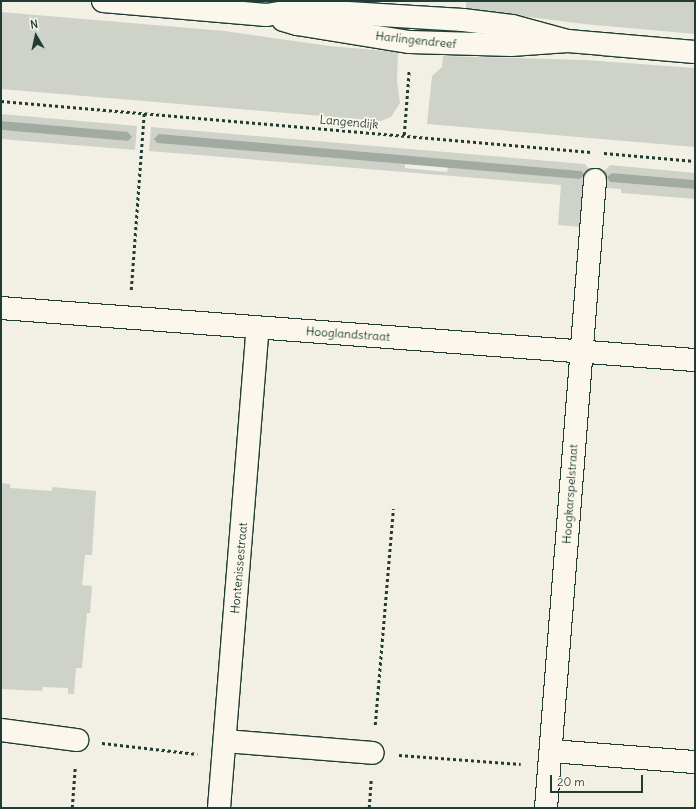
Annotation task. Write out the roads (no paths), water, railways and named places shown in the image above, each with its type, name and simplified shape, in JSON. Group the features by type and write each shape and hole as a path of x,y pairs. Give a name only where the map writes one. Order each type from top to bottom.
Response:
{"street":[{"name":"Harlingendreef","path":"103,1 266,15 298,24 410,42 511,45 568,41 695,52"},
{"name":"Harlingendreef","path":"266,15 299,10 413,9 512,26 568,41"},
{"path":"410,42 413,9"},
{"name":"Hoogkarspelstraat","path":"546,808 580,351 595,180"},
{"name":"Hooglandstraat","path":"1,308 695,360"},
{"name":"Hontenissestraat","path":"219,808 258,328"},
{"path":"1,730 77,740"},
{"path":"224,749 373,753"},
{"path":"550,758 695,762"}]}
